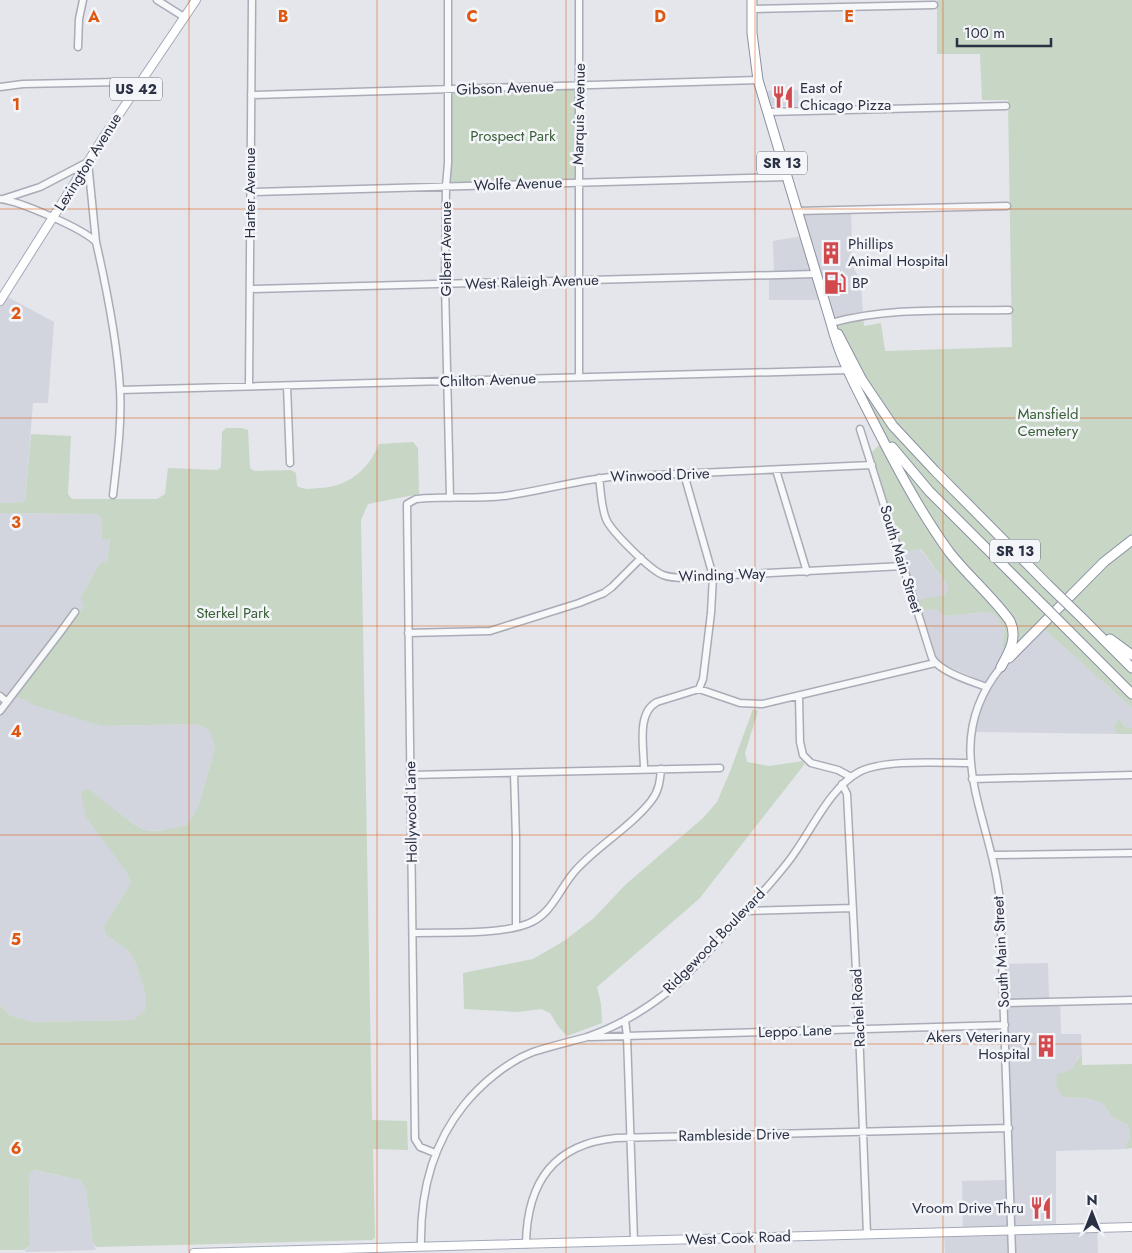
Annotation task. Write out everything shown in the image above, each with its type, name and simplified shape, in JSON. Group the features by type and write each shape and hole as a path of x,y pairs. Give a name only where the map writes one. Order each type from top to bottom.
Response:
{"highway":[{"name":"SR 13","path":"752,4 754,52 758,80 838,348 894,426 935,471 1132,668"},
{"name":"SR 13","path":"852,370 873,420 898,455 920,481 1132,694"},
{"path":"873,420 886,448 942,541 970,577 1010,621 1014,632 1014,640 1000,667"},
{"path":"1000,667 1104,562 1132,540"},
{"path":"1082,618 1132,655"}],"main road":[{"name":"Lexington Avenue","path":"0,301 88,162 196,0"},
{"name":"West Cook Road","path":"194,1253 1132,1227"}],"street":[{"path":"78,46 79,19 83,0"},
{"path":"158,0 184,18"},
{"name":"Harter Avenue","path":"249,386 252,0"},
{"name":"Gilbert Avenue","path":"448,0 448,163 445,284 450,498"},
{"name":"Marquis Avenue","path":"579,0 579,377"},
{"path":"814,8 815,0"},
{"path":"752,4 814,8 876,3 934,5"},
{"name":"Gibson Avenue","path":"251,95 758,80"},
{"path":"0,87 23,84 118,82 126,82 138,86"},
{"path":"767,112 1006,106"},
{"path":"1,200 40,187 88,162 96,242 114,329 120,390 118,446 113,495"},
{"name":"Wolfe Avenue","path":"250,192 786,177"},
{"path":"1,200 79,229 96,242"},
{"path":"797,211 1006,206"},
{"name":"West Raleigh Avenue","path":"250,289 815,274"},
{"path":"832,323 850,318 884,313 1009,310"},
{"name":"Chilton Avenue","path":"120,390 852,370"},
{"path":"287,386 290,463"},
{"name":"South Main Street","path":"860,429 935,663"},
{"name":"Winwood Drive","path":"450,498 481,498 516,494 599,478 872,465"},
{"path":"776,470 806,572"},
{"path":"684,474 713,576 711,613 704,670 702,684 699,689"},
{"name":"Winding Way","path":"599,478 606,520 616,534 640,558 663,575 680,577 713,576 903,566"},
{"name":"Hollywood Lane","path":"435,1153 420,1148 415,1138 407,504 416,499 450,498"},
{"path":"408,633 490,631 553,612 604,593 640,558"},
{"path":"0,710 75,612"},
{"path":"644,769 644,718 649,708 664,699 699,689 747,704 762,704 935,663 943,669 986,687"},
{"name":"South Main Street","path":"1000,667 986,687 973,720 970,763 972,779 993,855 1000,902 1012,1253"},
{"path":"0,696 7,702"},
{"path":"799,696 800,742 803,755 811,762 838,770 851,777"},
{"name":"Ridgewood Boulevard","path":"422,1246 424,1202 429,1171 435,1153 451,1124 477,1091 504,1068 523,1056 586,1037 625,1020 674,986 746,911 798,849 832,796 842,784 860,771 881,765 970,763"},
{"path":"410,775 720,768"},
{"path":"413,933 495,930 516,927 536,920 547,911 581,864 647,806 659,787 661,769"},
{"path":"514,773 516,927"},
{"path":"972,779 1132,776"},
{"name":"Rachel Road","path":"842,784 847,794 867,1234"},
{"path":"993,855 1132,853"},
{"path":"746,911 853,908"},
{"path":"1004,1003 1132,1000"},
{"path":"625,1020 634,1241"},
{"name":"Leppo Lane","path":"586,1037 1005,1025"},
{"name":"Rambleside Drive","path":"526,1244 528,1220 538,1184 549,1170 566,1154 581,1145 598,1140 1009,1128"}],"shaded area":[{"path":"798,90 799,106 768,106 764,91"},
{"path":"851,213 853,267 861,281 863,314 826,319 821,300 769,300 769,276 774,276 773,241 803,236 797,215"},
{"path":"4,295 54,322 48,403 33,403 25,502 0,503 0,300"},
{"path":"0,513 96,514 103,521 101,537 110,539 107,564 100,563 81,597 85,605 16,697 102,726 196,724 209,730 215,748 199,805 187,825 167,830 146,831 121,815 125,870 131,883 104,926 105,934 129,951 136,964 146,996 145,1010 133,1020 33,1022 9,1015 0,1005"},
{"path":"920,549 948,586 948,590 944,595 918,602 901,550"},
{"path":"936,609 945,616 986,612 995,615 1005,629 1002,645 1043,628 1132,708 1132,728 1125,727 1118,720 1114,726 1117,734 974,732 991,685 939,661 935,656 920,610"},
{"path":"1048,963 1049,998 1060,998 1061,1034 1081,1034 1082,1056 1078,1057 1074,1069 1069,1072 1060,1073 1063,1097 1086,1098 1103,1103 1112,1117 1128,1125 1130,1136 1125,1149 1056,1151 1056,1224 1097,1223 1098,1253 945,1253 944,1232 963,1231 962,1181 1008,1180 1001,964"},
{"path":"34,1170 80,1180 86,1189 93,1243 96,1250 25,1252 30,1245 29,1174"}],"green space":[{"name":"Mansfield Cemetery","path":"937,0 1132,0 1132,708 1044,629 1016,657 1005,650 1002,645 1005,629 995,615 986,612 945,616 936,609 920,610 918,602 923,599 944,595 948,590 948,586 921,549 901,550 872,452 880,444 848,382 826,319 863,314 864,326 881,323 885,351 1012,347 1008,100 982,100 980,54 937,54"},
{"name":"Prospect Park","path":"580,86 579,183 446,186 447,89"},
{"name":"Sterkel Park","path":"226,428 248,430 250,468 254,471 291,470 296,473 297,486 305,489 329,487 347,481 363,470 379,444 413,442 418,448 419,494 368,504 361,520 372,1120 407,1121 408,1150 373,1149 375,1238 372,1240 96,1247 93,1243 86,1189 80,1180 35,1170 29,1174 30,1245 25,1250 0,1250 0,1005 9,1015 33,1022 133,1020 145,1010 146,996 136,964 129,951 105,934 104,926 131,883 125,870 86,817 81,792 88,789 127,819 148,831 187,825 199,805 215,748 209,730 196,724 102,726 31,704 16,697 84,606 81,597 100,563 104,561 107,564 110,539 102,539 101,519 96,514 0,513 0,503 25,502 31,434 71,436 68,494 72,499 157,499 165,494 168,468 217,470 221,467 222,432"},
{"path":"753,709 758,711 745,753 747,762 769,766 803,761 804,765 699,899 597,987 601,1004 602,1023 567,1036 550,1013 541,1009 517,1012 464,1009 463,973 533,959 564,941 594,918 625,885 703,818 717,802"},
{"path":"1118,720 1125,727 1132,728 1132,734 1117,734 1114,726"},
{"path":"1080,1056 1082,1056 1082,1065 1132,1064 1132,1148 1125,1149 1130,1136 1128,1125 1112,1117 1103,1103 1086,1098 1063,1097 1059,1091 1056,1084 1057,1074 1072,1070"}],"place":[{"name":"East of Chicago Pizza","path":"783,97"},
{"name":"Phillips Animal Hospital","path":"831,253"},
{"name":"BP","path":"835,283"},
{"name":"Akers Veterinary Hospital","path":"1046,1046"},
{"name":"Vroom Drive Thru","path":"1041,1208"}]}
